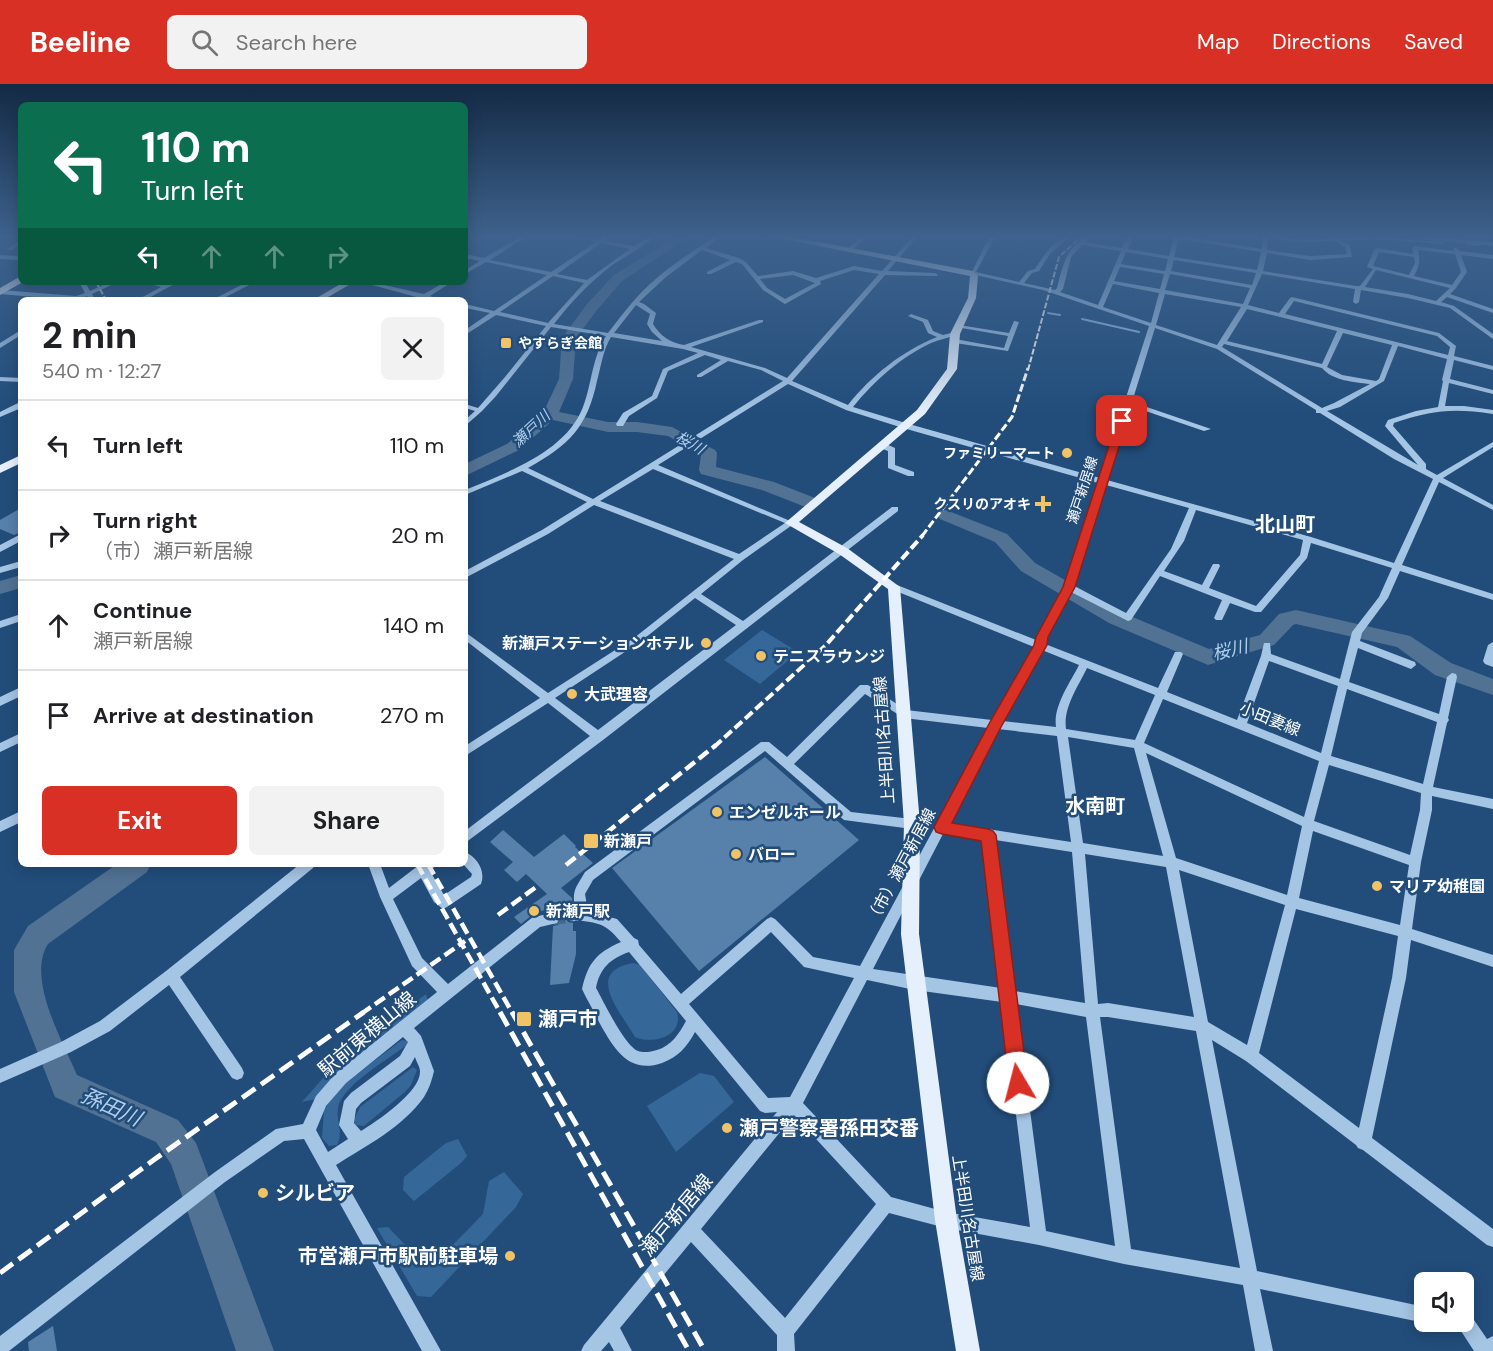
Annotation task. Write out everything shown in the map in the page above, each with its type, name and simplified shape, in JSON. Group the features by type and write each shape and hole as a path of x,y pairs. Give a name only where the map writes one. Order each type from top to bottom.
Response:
{"main road":[{"path":"894,587 843,551 791,523 921,412 952,369 956,334 971,296"},
{"path":"0,470 18,461"},
{"name":"上半田川名古屋線","path":"894,587 912,824 910,934 946,1220 968,1351"}],"street":[{"path":"468,331 520,296"},
{"path":"468,421 554,326 574,296"},
{"path":"468,492 520,467 568,437 579,424 585,410 604,343 641,296"},
{"path":"776,296 785,302 796,296"},
{"path":"468,573 545,532 788,381 862,296"},
{"path":"1066,296 1221,345 1324,367 1330,373 1378,382"},
{"path":"1100,307 1104,296"},
{"name":"瀬戸新居線","path":"1040,645 1069,587 1153,325 1160,296"},
{"path":"1189,296 1244,306 1493,368"},
{"path":"1221,345 1248,296"},
{"path":"1356,302 1358,296"},
{"path":"1409,296 1452,307 1493,337"},
{"path":"1437,303 1446,296"},
{"path":"1451,296 1492,309"},
{"path":"1281,315 1292,299 1439,335 1453,346 1441,408"},
{"path":"634,303 642,305 653,313 650,324 654,331 670,345"},
{"path":"468,307 554,326 684,347 763,369 849,408 906,426 1308,539 1493,597"},
{"path":"911,316 926,321 930,332 941,336"},
{"path":"684,347 761,321"},
{"path":"956,334 1006,350 1016,322"},
{"path":"1324,367 1341,330"},
{"path":"0,334 18,334"},
{"path":"0,346 18,335"},
{"path":"849,408 857,396 898,360 941,336 1011,335"},
{"path":"1221,345 1319,411 1493,508"},
{"path":"1319,411 1337,405 1382,380 1395,345"},
{"path":"620,424 626,415 655,397 666,370 703,353"},
{"path":"699,376 727,359"},
{"path":"0,379 18,380"},
{"path":"1445,380 1493,392"},
{"path":"1128,403 1207,429"},
{"path":"0,415 18,406"},
{"path":"468,407 480,410"},
{"path":"1422,470 1423,466 1389,426 1391,422 1424,409 1462,407 1493,412"},
{"path":"1251,1056 1292,902 1308,824 1358,632 1383,598 1437,478 1493,444"},
{"path":"883,446 892,450 891,466 911,474"},
{"path":"653,466 791,523"},
{"path":"520,467 594,502 741,558"},
{"path":"1069,587 1128,618 1158,572 1172,556 1184,535 1193,507"},
{"path":"468,836 895,509"},
{"path":"468,750 637,640 741,558 791,523"},
{"path":"0,549 18,539"},
{"path":"1158,572 1258,610 1304,556 1308,539"},
{"path":"0,570 18,565"},
{"path":"1204,590 1216,566"},
{"name":"小田妻線","path":"894,587 1325,759 1427,790 1493,804"},
{"path":"696,595 744,626"},
{"path":"1219,618 1227,598"},
{"path":"0,625 18,618"},
{"path":"468,637 599,737"},
{"path":"1355,643 1411,665"},
{"name":"（市）瀬戸新居線","path":"794,1104 1040,645"},
{"path":"1493,645 1488,661 1493,663"},
{"path":"1241,724 1266,650 1344,684 1443,720"},
{"path":"1178,654 1138,745 1171,861 1264,1351"},
{"path":"1085,663 1063,707 1060,721 1078,847 1092,1011 1124,1256"},
{"path":"1364,1143 1399,978 1415,862 1426,810 1427,790 1452,677"},
{"path":"787,764 864,688 904,714 1062,732 1138,745 1308,824 1415,862"},
{"path":"0,702 18,693"},
{"path":"0,748 18,739"},
{"path":"912,824 848,817 765,745 589,876 579,892 578,915 613,922 682,1002 765,1106 794,1104 886,1204 946,1220 1124,1256 1249,1278 1414,1313"},
{"path":"0,827 18,818"},
{"path":"942,827 1171,861 1292,902 1404,932 1493,961"},
{"path":"988,835 1039,1237"},
{"path":"386,897 427,867 438,898 443,903 477,880 478,873 468,861"},
{"path":"0,1076 40,1060 105,1026 171,976 305,867"},
{"path":"375,867 386,897 417,962 447,993"},
{"name":"駅前東横山線","path":"308,1131 321,1101 341,1078 537,921 553,919"},
{"path":"682,1002 694,988 771,923 809,963 915,983 1092,1011 1108,1010 1201,1025 1251,1056 1493,1239"},
{"path":"633,944 599,960 591,975 589,989 625,1048 634,1057 651,1059 669,1054 683,1043 694,1019"},
{"path":"171,976 237,1073"},
{"path":"326,1162 359,1141 407,1105 420,1091 427,1071 416,1041 404,1028"},
{"path":"359,1141 346,1125 349,1107 356,1098 405,1060 416,1041"},
{"name":"瀬戸新居線","path":"590,1351 794,1104"},
{"path":"0,1347 220,1177 281,1134 308,1131 432,1351"},
{"path":"785,1331 886,1204"},
{"path":"691,1230 785,1331 786,1351"},
{"path":"610,1327 623,1351"},
{"path":"1472,1332 1484,1351"},
{"path":"1489,1351 1493,1344"}],"shaded area":[{"name":"テニスラウンジ","path":"762,630 798,652 760,684 724,660"},
{"path":"633,963 640,965 677,1012 678,1020 672,1033 650,1040 635,1037 615,1005 608,984 611,975 618,968"},
{"path":"426,994 428,1001 354,1058 316,1099 302,1102 338,1061"},
{"path":"402,1040 408,1041 407,1045 357,1082 341,1100 338,1108 339,1140 337,1145 329,1146 322,1138 324,1110 339,1087"},
{"path":"413,1067 417,1070 406,1091 364,1126 356,1125 354,1120 360,1107"},
{"path":"700,1073 714,1076 734,1102 676,1152 647,1106"},
{"path":"458,1139 467,1156 414,1201 403,1190 404,1177 446,1143"},
{"path":"504,1172 523,1194 516,1207 431,1297 417,1296 377,1228 388,1227 415,1255 439,1259 483,1214 489,1181"}],"building":[{"path":"18,510 18,533 14,535 0,529 0,520"},
{"name":"バロー","path":"765,757 859,840 699,971 612,868"},
{"name":"新瀬戸駅","path":"503,830 534,857 564,834 593,863 561,888 572,898 573,908 567,911 565,917 568,922 573,923 573,931 576,931 576,954 569,983 550,985 553,926 558,925 561,920 559,914 553,911 554,906 532,915 521,924 514,917 547,894 526,874 517,882 504,870 513,862 490,842"},
{"path":"53,1326 57,1351 29,1351 28,1342"}],"waterway":[{"name":"瀬戸川","path":"550,415 566,379 569,338 602,296"},
{"path":"1048,313 1060,315"},
{"path":"1082,319 1139,332"},
{"name":"瀬戸川","path":"468,470 513,447 550,415"},
{"name":"桜川","path":"550,415 608,427 637,427 672,432 709,453 707,470 768,486 809,502"},
{"name":"桜川","path":"946,515 1001,538 1028,567 1116,618 1208,657 1267,640 1286,619 1296,617 1368,635 1403,641 1443,669 1493,687"},
{"name":"瀬戸川","path":"0,588 18,582"},
{"name":"孫田川","path":"134,867 38,935 28,950 28,992 66,1086 167,1131 184,1155 255,1351"}],"tunnel":[{"path":"553,919 573,916"}],"railway":[{"path":"1028,370 1048,296"},
{"path":"922,536 1012,417 1028,368"},
{"path":"714,747 825,646 923,535"},
{"path":"566,865 716,745"},
{"path":"419,867 461,943"},
{"path":"430,867 513,1014"},
{"path":"498,915 536,887"},
{"path":"461,943 465,941"},
{"path":"361,1014 461,943"},
{"path":"461,943 501,1014"},
{"path":"0,1273 155,1159 364,1012"},
{"path":"500,1012 689,1351"},
{"path":"512,1012 705,1351"}],"place":[{"name":"やすらぎ会館","path":"506,343"},
{"name":"ファミリーマート","path":"1067,453"},
{"name":"クスリのアオキ","path":"1043,504"},
{"name":"新瀬戸ステーションホテル","path":"706,643"},
{"name":"テニスラウンジ","path":"761,656"},
{"name":"大武理容","path":"572,694"},
{"name":"エンゼルホール","path":"717,812"},
{"name":"新瀬戸","path":"591,841"},
{"name":"バロー","path":"736,854"},
{"name":"マリア幼稚園","path":"1377,886"},
{"name":"新瀬戸駅","path":"534,911"},
{"name":"瀬戸市","path":"524,1019"},
{"name":"瀬戸警察署孫田交番","path":"727,1128"},
{"name":"シルビア","path":"263,1193"},
{"name":"市営瀬戸市駅前駐車場","path":"510,1256"}],"district":[{"name":"北山町","path":"1285,524"},
{"name":"水南町","path":"1095,806"}],"route":[{"path":"1018,1083 988,835 942,827 1069,587 1122,421"}]}
